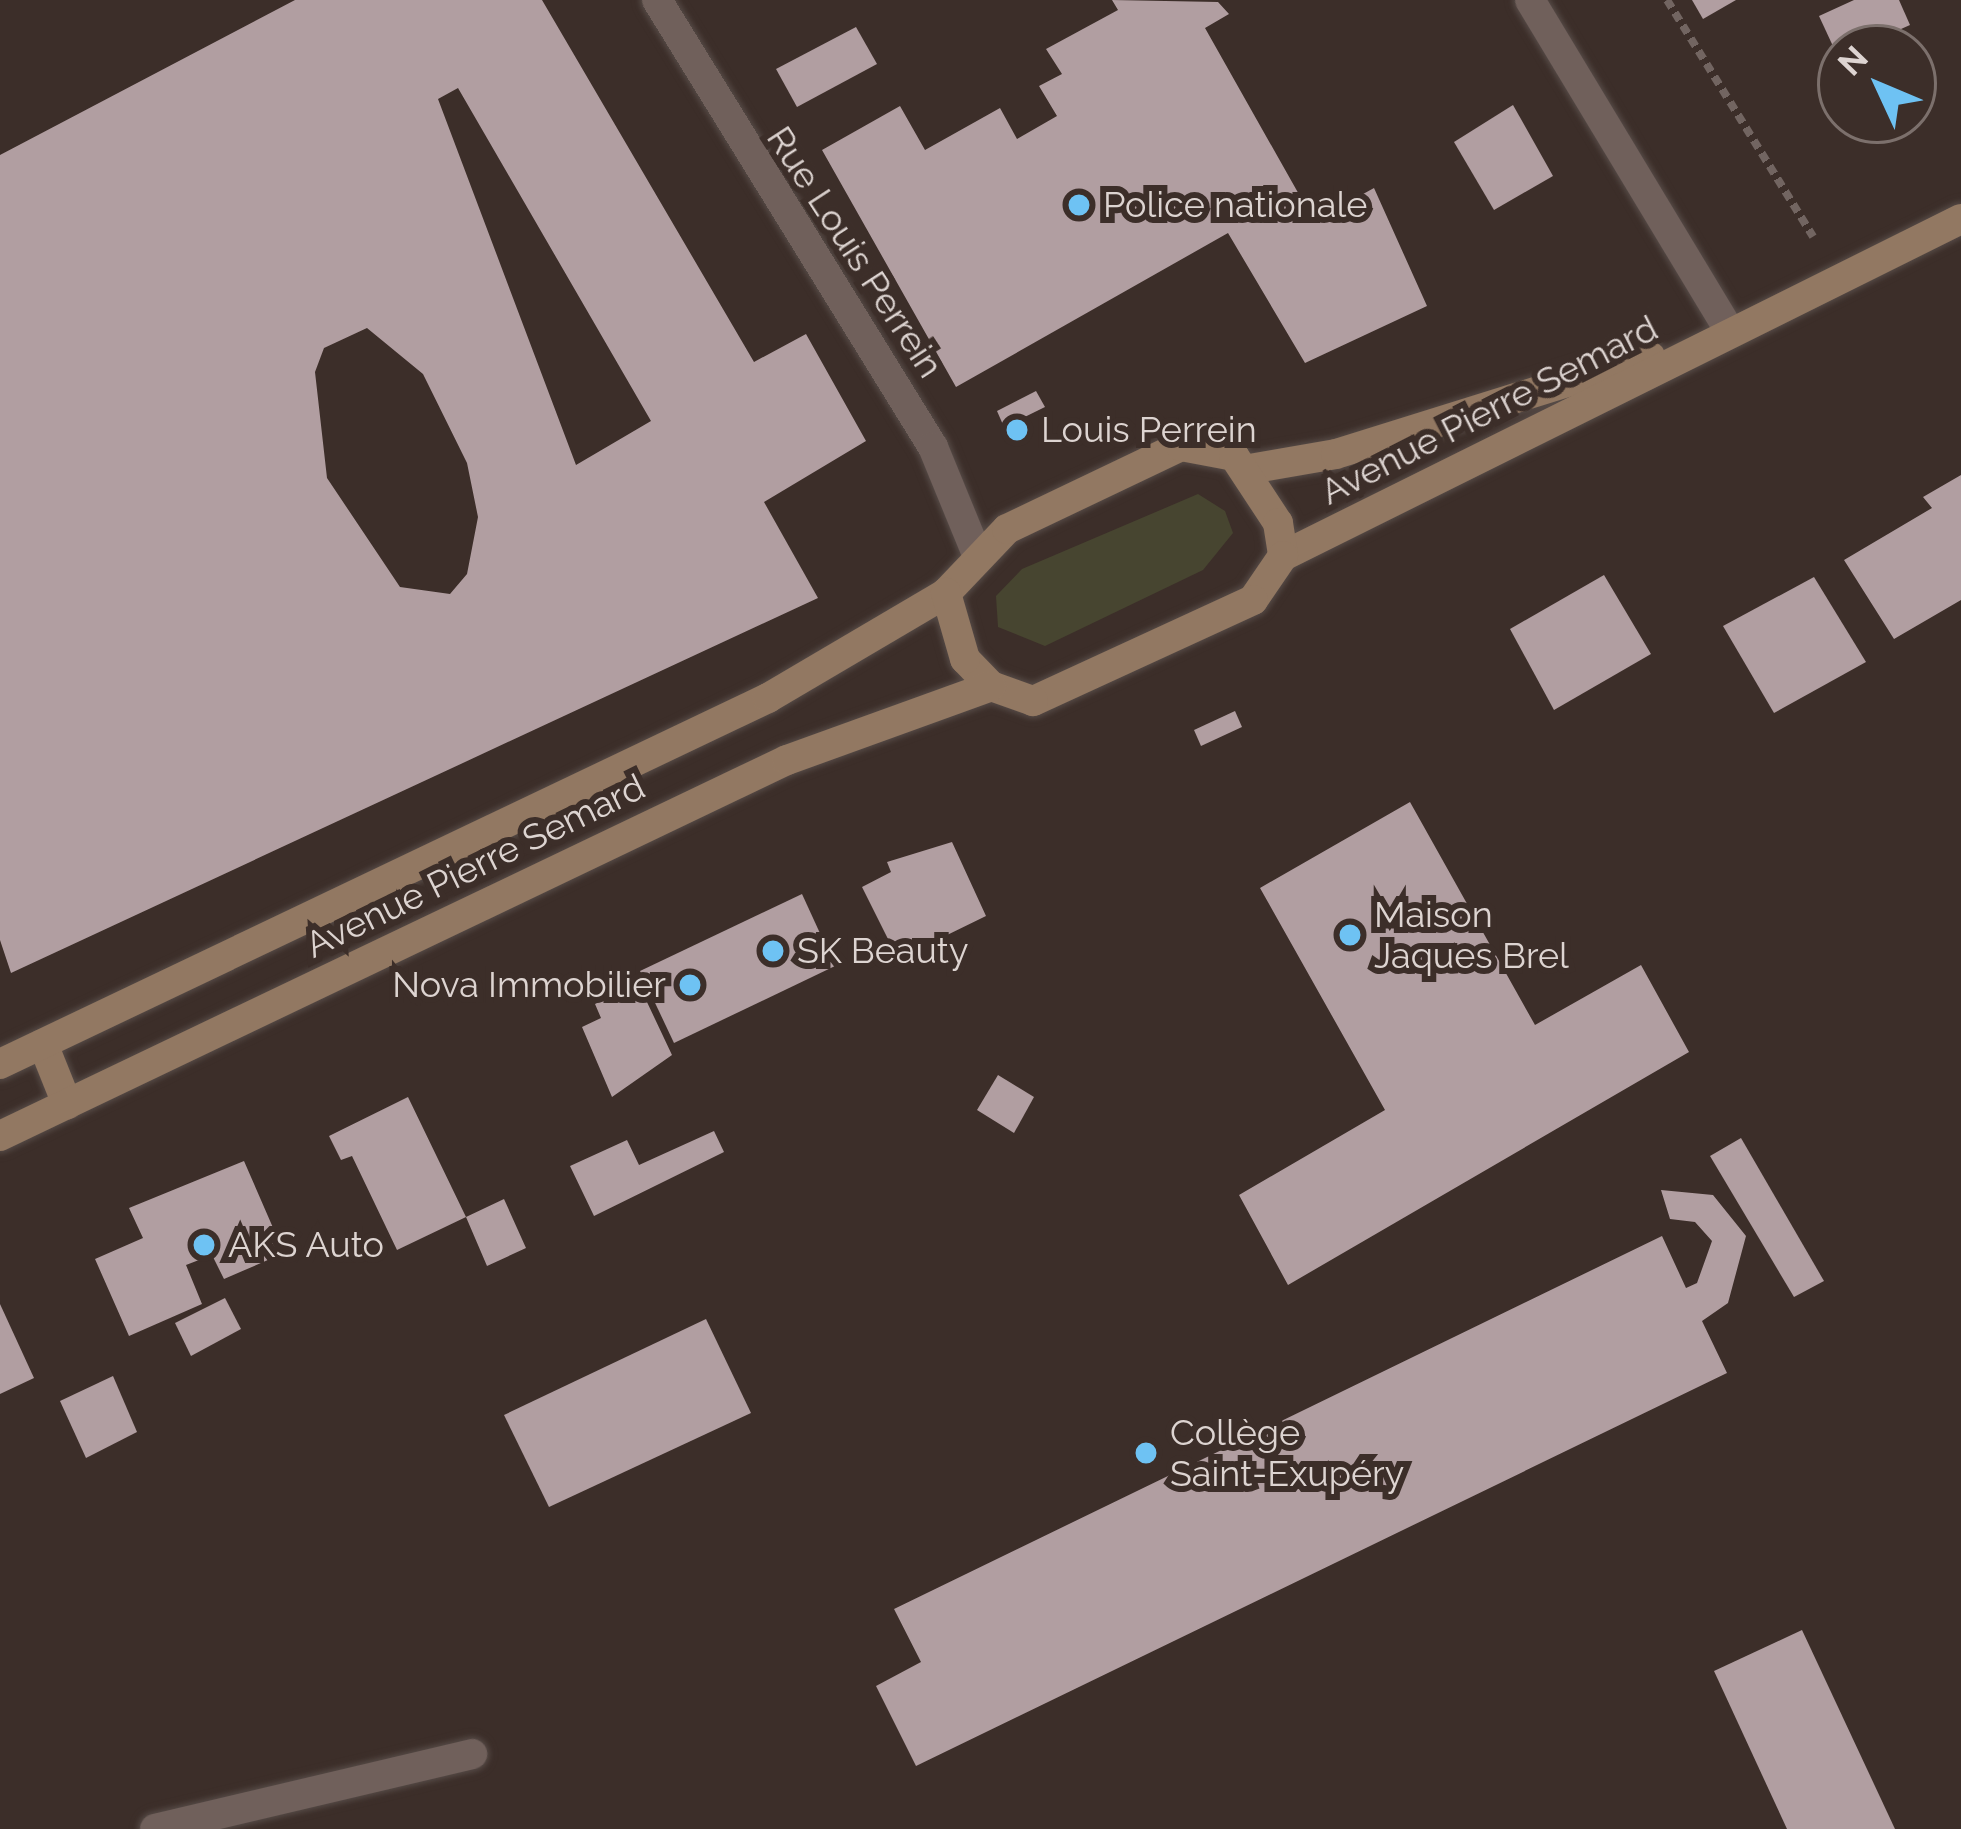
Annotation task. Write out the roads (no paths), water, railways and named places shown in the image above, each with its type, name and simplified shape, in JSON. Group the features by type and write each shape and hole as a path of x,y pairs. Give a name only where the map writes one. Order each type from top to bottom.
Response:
{"main road":[{"name":"Avenue Pierre Semard","path":"0,1136 788,760 991,686 1034,701 1097,680 1253,601 1283,556 1961,220"},
{"name":"Avenue Pierre Semard","path":"1250,469 1336,454 1730,331"},
{"name":"Avenue Pierre Semard","path":"0,1064 768,698 946,593 976,551 1180,446 1217,447 1250,469 1283,556"},
{"path":"946,593 951,629 991,686"},
{"path":"43,1044 67,1104"}],"street":[{"name":"Rue Louis Perrein","path":"657,0 933,447 976,551"},
{"path":"1530,0 1730,331"},
{"path":"155,1829 472,1754"}],"place":[{"name":"Police nationale","path":"1079,205"},
{"name":"Louis Perrein","path":"1017,430"},
{"name":"Maison Jaques Brel","path":"1350,935"},
{"name":"SK Beauty","path":"773,951"},
{"name":"Nova Immobilier","path":"690,985"},
{"name":"AKS Auto","path":"204,1245"},
{"name":"Collège Saint-Exupéry","path":"1146,1453"}]}
